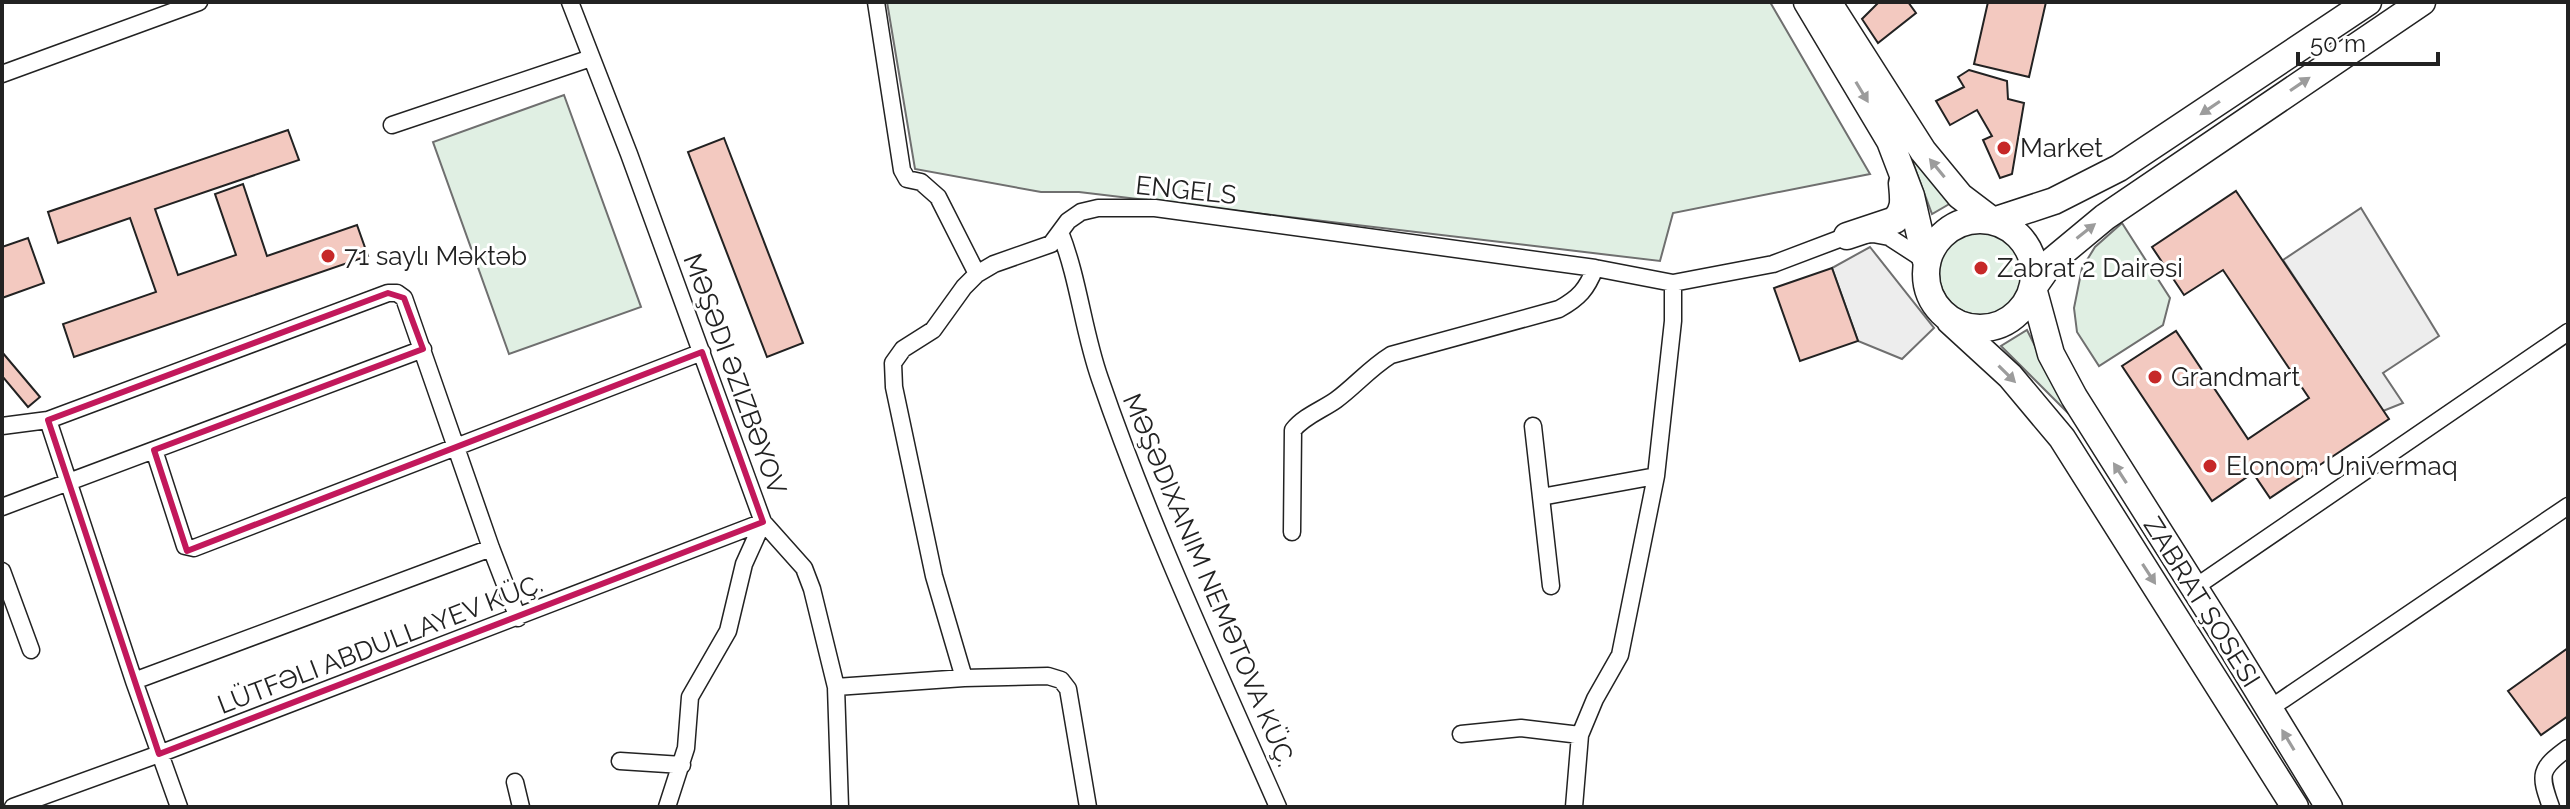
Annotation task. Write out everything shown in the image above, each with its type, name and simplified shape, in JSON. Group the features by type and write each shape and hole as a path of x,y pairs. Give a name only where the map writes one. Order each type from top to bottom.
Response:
{"main road":[{"path":"1807,2 1881,122 1901,168 1918,221 1926,261 1928,294 1937,309 1950,321 1983,329 2000,325 2015,316 2026,304 2052,261 2105,217 2422,2"},
{"path":"1828,2 1923,151 1960,196 2016,234 2031,254 2035,271 2033,288"},
{"path":"1926,261 1939,239 1959,223 1993,221 2054,201 2119,168 2368,2"},
{"path":"1847,236 1895,220 1901,214 1901,168"},
{"name":"ZABRAT ŞOSESI","path":"2033,288 2051,354 2074,397 2329,807"},
{"name":"ZABRAT ŞOSESI","path":"1950,321 2010,376 2062,438 2295,807"}],"street":[{"path":"2,74 199,2"},
{"name":"MƏŞƏDI ƏZIZBƏYOV","path":"570,2 763,522 804,568 812,589 836,687 840,807"},
{"path":"876,2 902,170 907,179 921,182 938,197 977,274"},
{"path":"392,125 591,58"},
{"name":"ENGELS","path":"964,678 934,576 892,372 893,363 903,349 933,330 977,274 994,264 1051,244 1068,221 1081,212 1098,208 1155,208 1595,268 1673,283 1773,264 1847,236"},
{"path":"1060,232 1075,275 1085,329 1099,378 1151,517 1278,807"},
{"path":"1847,236 1873,234 1889,237 1926,261"},
{"path":"1292,532 1293,430 1299,423 1337,400 1376,364 1391,355 1559,309 1580,297 1595,268"},
{"path":"1574,807 1580,735 1595,699 1620,655 1656,476 1673,321 1673,283"},
{"path":"2,426 48,420 388,293 397,293 404,298 423,349 518,618"},
{"path":"2194,588 2568,332"},
{"path":"2,507 423,349"},
{"path":"154,450 185,546 194,548 702,352"},
{"path":"48,420 179,807"},
{"path":"1533,426 1551,586"},
{"path":"1541,497 1656,476"},
{"path":"2269,709 2568,506"},
{"path":"667,807 682,765 690,697 728,631 744,564 763,522"},
{"name":"LÜTFƏLI ABDULLAYEV KÜÇ.","path":"13,807 518,618 763,522"},
{"path":"134,681 491,548"},
{"path":"2,571 31,650"},
{"path":"836,687 964,678 1048,676 1061,680 1068,689 1088,807"},
{"path":"1461,734 1521,728 1580,735"},
{"path":"2551,807 2542,782 2543,770 2568,748"},
{"path":"620,761 682,765"},
{"path":"515,782 521,807"}],"highlighted area":[{"path":"388,293 404,298 423,349 154,450 187,551 702,352 763,522 159,754 48,420"}],"green space":[{"path":"887,2 1770,2 1870,174 1673,213 1660,261 1079,192 1041,192 915,169"},
{"path":"564,95 641,307 509,354 433,142"},
{"path":"1906,144 1951,203 1932,214"},
{"path":"2122,223 2170,298 2163,325 2099,366 2077,332 2074,308 2082,268 2095,247"},
{"name":"Zabrat 2 Dairəsi","path":"1981,231 1997,234 2016,250 2023,273 2020,289 2004,308 1981,315 1965,312 1946,296 1939,273 1942,257 1958,238"},
{"path":"2027,330 2069,414 2001,346"}],"shaded area":[{"path":"2361,208 2439,336 2383,373 2403,403 2383,411 2283,260"},
{"path":"1870,247 1934,328 1902,359 1858,341 1832,268"}],"building":[{"path":"1879,2 1908,2 1916,13 1878,43 1862,19"},
{"path":"1988,2 2046,2 2029,77 1974,64"},
{"path":"1969,70 2007,81 2008,99 2024,103 2012,174 2000,178 1983,140 1992,136 1977,110 1950,125 1936,101 1964,87 1958,77"},
{"path":"288,130 299,160 155,209 178,275 236,255 215,194 243,184 267,256 357,225 368,256 74,357 63,324 156,292 130,218 58,243 48,212"},
{"path":"724,138 803,343 767,357 688,152"},
{"path":"2236,191 2389,419 2270,498 2253,473 2212,501 2122,366 2176,331 2248,439 2309,398 2223,270 2184,295 2152,247"},
{"path":"28,238 44,283 2,298 2,247"},
{"path":"1832,268 1858,341 1800,361 1774,288"},
{"path":"2,352 40,397 28,407 2,376"},
{"path":"2568,648 2568,716 2541,735 2508,691"}],"place":[{"name":"Market","path":"2004,148"},
{"name":"71 saylı Məktəb","path":"328,256"},
{"name":"Zabrat 2 Dairəsi","path":"1981,268"},
{"name":"Grandmart","path":"2155,377"},
{"name":"Elonom Univermaq","path":"2210,466"}]}
